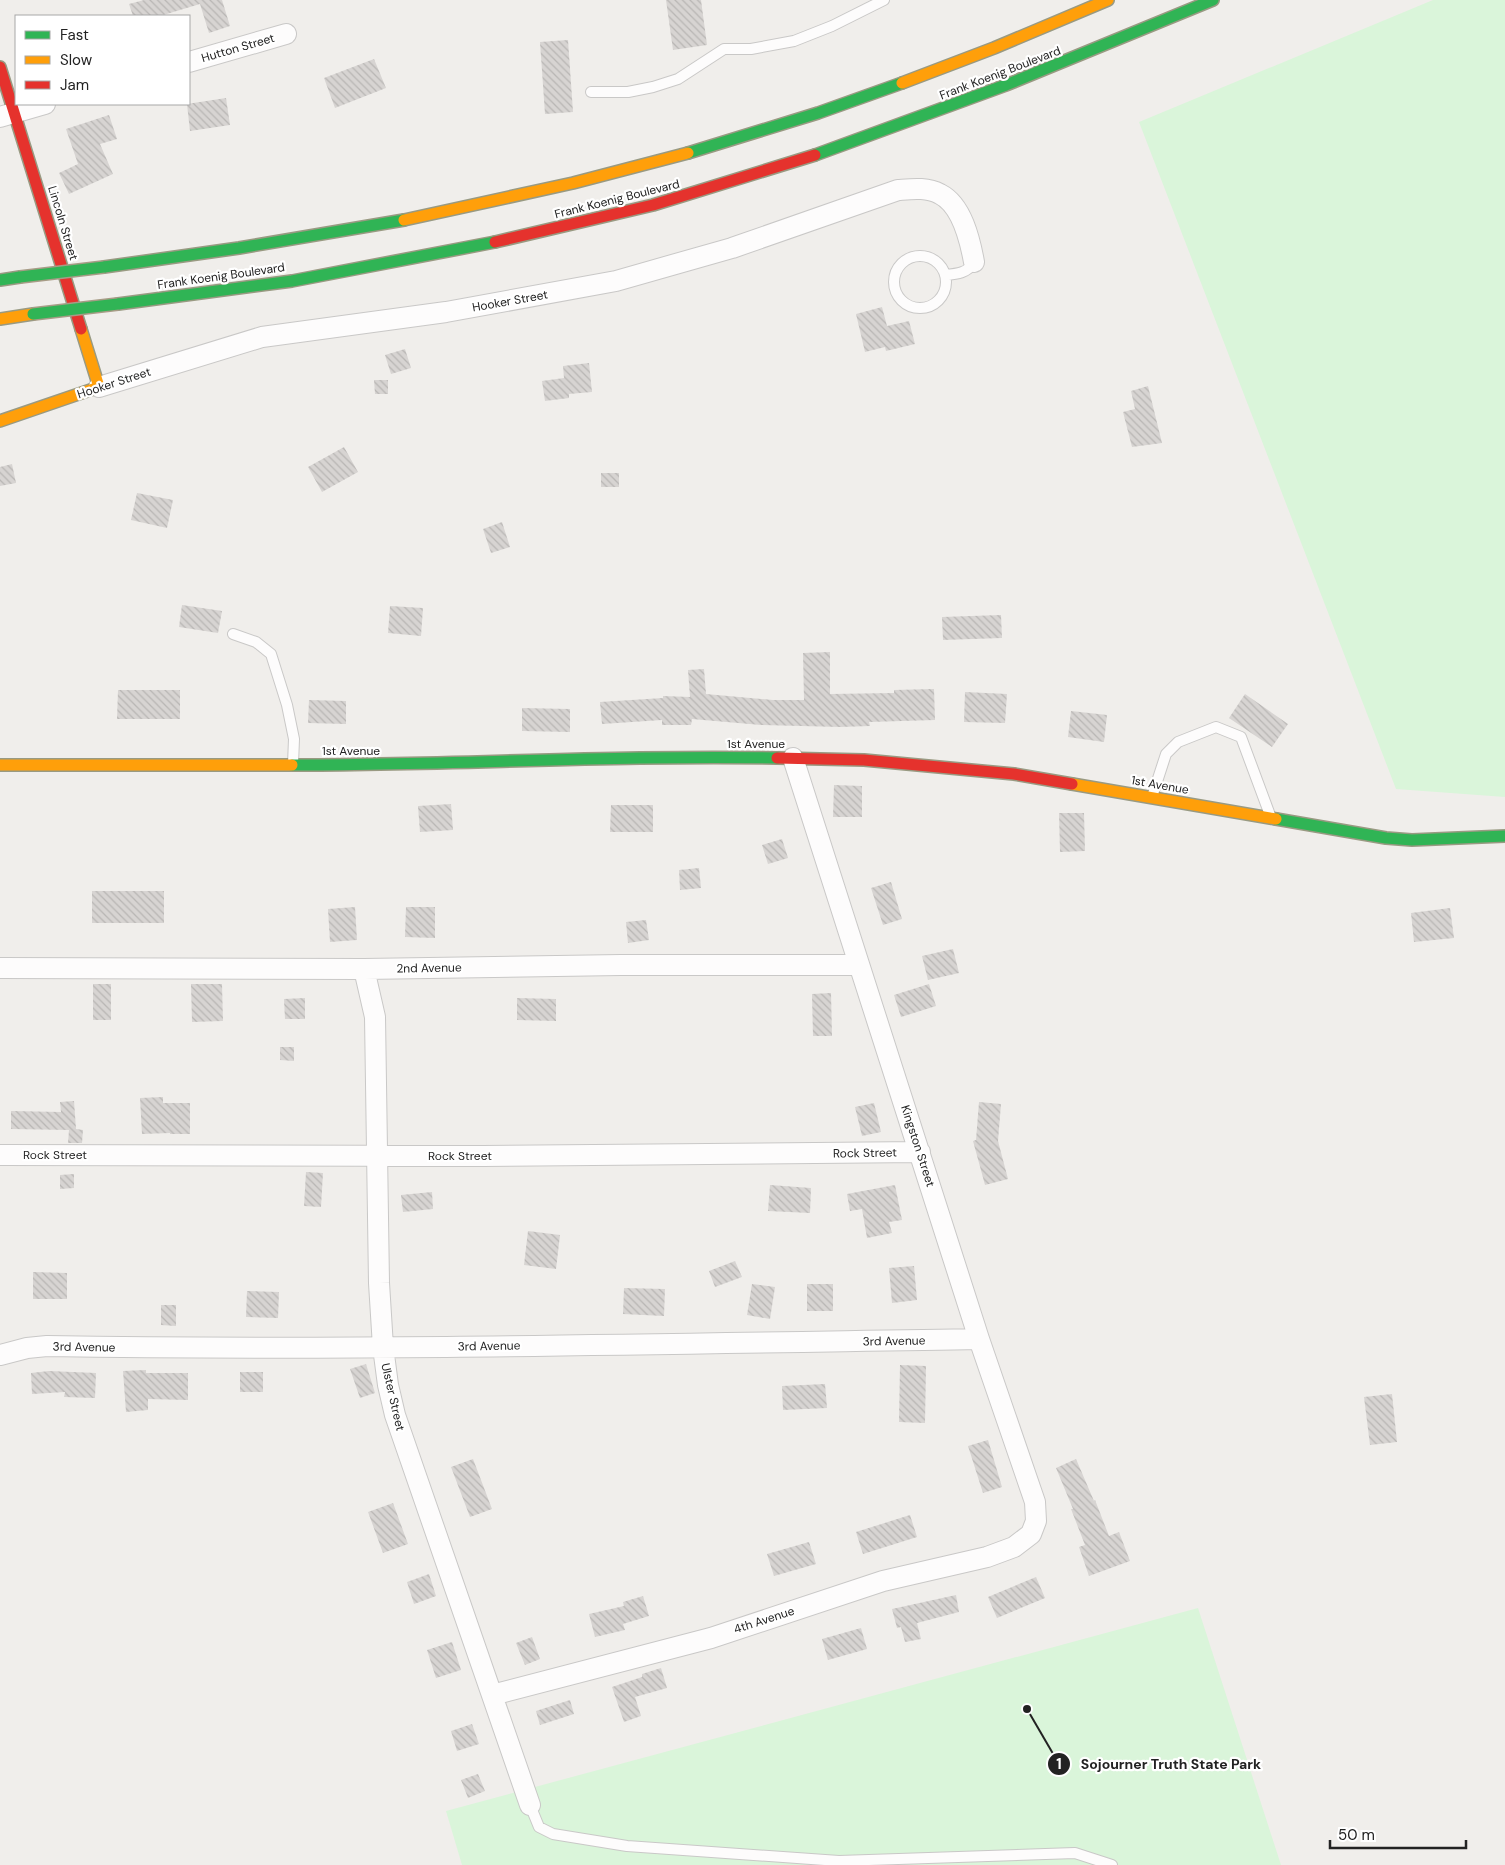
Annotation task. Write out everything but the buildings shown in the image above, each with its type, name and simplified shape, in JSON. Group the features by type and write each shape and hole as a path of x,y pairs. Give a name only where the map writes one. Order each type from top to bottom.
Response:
{"main road":[{"name":"Frank Koenig Boulevard","path":"0,280 184,256 381,223 513,196 641,166 774,126 873,92 1012,40 1108,0"},
{"name":"Frank Koenig Boulevard","path":"0,319 255,287 389,263 512,238 651,206 777,168 905,124 1028,77 1213,0"},
{"name":"Lincoln Street","path":"0,67 7,115 99,387"},
{"name":"Hooker Street","path":"0,421 99,387"},
{"name":"1st Avenue","path":"0,765 293,765 699,757 864,760 1014,774 1386,838 1412,840 1505,836"}],"street":[{"name":"Hutton Street","path":"190,62 286,34"},
{"path":"7,115 42,105"},
{"name":"Hooker Street","path":"99,387 262,337 446,312 616,281 732,248 898,190 920,188 941,194 958,210 970,238 974,262"},
{"name":"Kingston Street","path":"793,758 979,1339 1034,1502 1036,1521 1031,1534"},
{"name":"2nd Avenue","path":"0,968 364,969 621,965 858,965"},
{"name":"Ulster Street","path":"364,969 375,1017 379,1283 383,1347 388,1385 395,1415 530,1805"},
{"name":"Rock Street","path":"0,1155 483,1156 920,1152"},
{"name":"3rd Avenue","path":"0,1355 27,1348 47,1346 188,1348 383,1347 979,1339"},
{"name":"4th Avenue","path":"492,1695 711,1638 883,1581 987,1557 1014,1547 1031,1534"}],"lane":[{"path":"591,92 628,92 678,80 724,50 751,49 794,41 832,26 884,0"},
{"path":"914,257 929,258 936,262 945,275 946,283 940,299 926,307 918,308 903,302 897,295 894,287 894,279 900,265 914,257"},
{"path":"945,275 960,274 971,268 974,262"},
{"path":"233,634 256,642 272,654 287,705 294,739 293,765"},
{"path":"1151,798 1166,754 1178,742 1216,727 1241,738 1272,818"},
{"path":"530,1805 539,1827 553,1834 627,1846 839,1861 1075,1853 1112,1865"}],"green space":[{"path":"1433,0 1505,0 1505,797 1396,789 1139,122"},
{"path":"1198,1608 1281,1865 462,1865 446,1811"}],"traffic: fast":[{"path":"815,155 1006,85 1213,0"},
{"path":"688,153 818,113 902,83"},
{"path":"104,267 239,248 404,220"},
{"path":"118,304 292,281 495,242"},
{"path":"20,277 104,267"},
{"path":"0,280 20,277"},
{"path":"33,314 118,304"},
{"path":"292,765 716,757 777,758"},
{"path":"1276,819 1386,838 1412,840 1505,836"}],"traffic: slow":[{"path":"902,83 994,48 1108,0"},
{"path":"404,220 573,183 688,153"},
{"path":"0,319 33,314"},
{"path":"0,421 99,387 81,329"},
{"path":"0,765 292,765"},
{"path":"1072,784 1276,819"}],"traffic: jam":[{"path":"0,67 81,329"},
{"path":"495,242 653,205 815,155"},
{"path":"777,758 864,760 1014,774 1072,784"}],"place":[{"name":"Sojourner Truth State Park","path":"1027,1709"}]}
